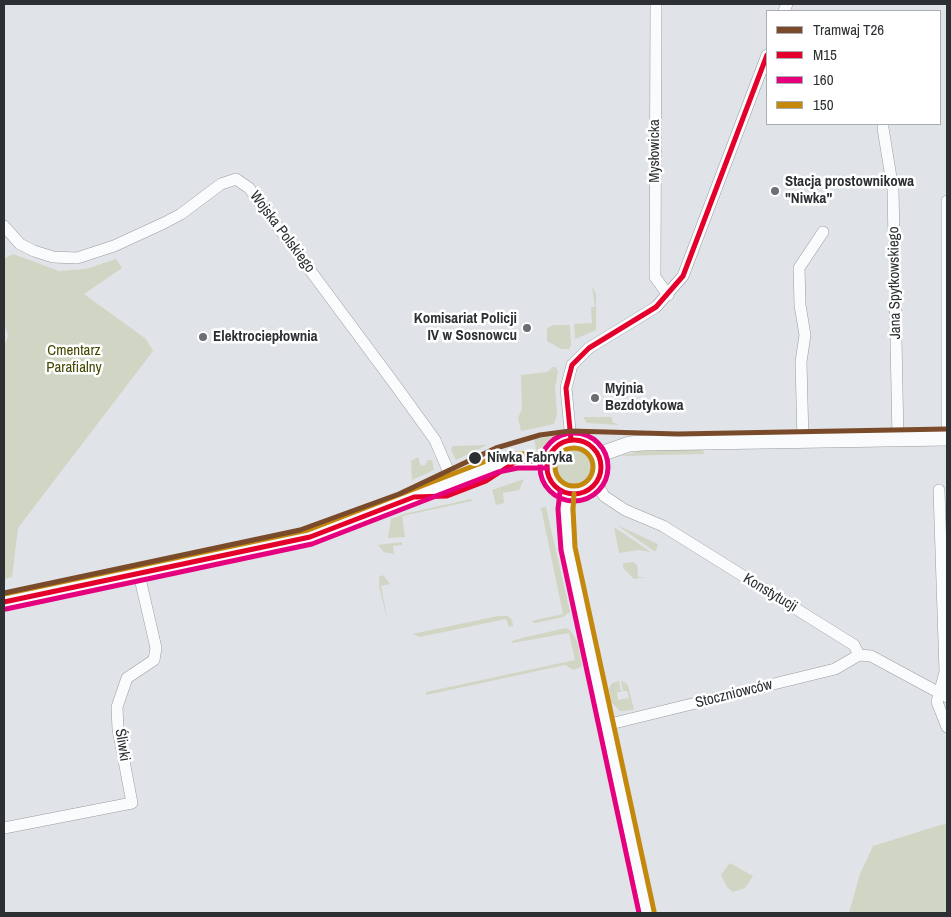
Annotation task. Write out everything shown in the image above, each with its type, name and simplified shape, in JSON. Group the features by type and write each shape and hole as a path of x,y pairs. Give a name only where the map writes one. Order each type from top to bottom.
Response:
{"main road":[{"path":"598,455 629,444 643,443 947,438"},
{"path":"571,440 590,445 598,455 600,474 596,482 583,492 567,493 556,487 550,480 547,462 553,449 571,440"},
{"path":"4,602 310,538 505,463 547,462"}],"street":[{"name":"Mysłowicka","path":"656,4 655,277 668,295"},
{"path":"571,440 566,388 572,365 589,348 644,316 668,295 683,276 766,59"},
{"name":"Jana Spytkowskiego","path":"883,128 893,190 898,439"},
{"name":"Wojska Polskiego","path":"4,226 20,244 34,251 53,257 78,258 114,246 182,214 221,184 236,179 249,188 413,409 435,440 453,482"},
{"path":"947,201 947,438"},
{"path":"803,440 801,362 805,335 800,305 799,268 823,232"},
{"name":"Konstytucji","path":"596,482 604,496 625,510 663,526 854,645 859,655 870,656 943,696"},
{"path":"939,490 945,672 943,696 937,702 947,727"},
{"path":"567,493 565,509 568,548 646,913"},
{"name":"Śliwki","path":"4,828 132,803 118,730 117,707 127,678 154,660 156,648 139,574"},
{"name":"Stoczniowców","path":"606,725 835,669 859,655"}],"green space":[{"name":"Cmentarz Parafialny","path":"13,254 59,271 86,269 116,259 122,268 84,294 146,339 153,351 18,528 12,577 4,579 4,346 8,336 4,322 4,259"},
{"path":"592,286 596,294 596,330 575,339 574,324 592,323 591,307 595,307"},
{"path":"554,325 570,325 571,345 569,349 561,349 547,341 547,328"},
{"path":"556,367 558,372 555,388 557,414 554,424 521,431 518,418 522,409 521,375 547,372"},
{"path":"583,417 612,417 612,422 619,425 587,423"},
{"path":"558,435 550,445 536,450 534,439"},
{"path":"487,445 456,460 451,450 452,446"},
{"path":"573,448 580,449 586,453 590,459 590,473 586,479 580,483 573,484 566,483 560,479 556,473 555,466 556,459 560,453 566,449"},
{"path":"703,449 704,454 621,456 643,450"},
{"path":"418,457 421,466 425,465 428,460 432,460 434,470 412,480 411,461"},
{"path":"524,479 519,490 503,493 504,503 496,505 492,490"},
{"path":"471,499 472,501 402,516 405,537 388,538 391,519 404,514"},
{"path":"546,507 570,612 563,617 535,623 531,621 563,614 541,508"},
{"path":"617,525 658,544 656,551 654,551"},
{"path":"614,527 650,552 639,550 619,553"},
{"path":"402,542 402,545 393,546 394,554 384,552 378,545"},
{"path":"633,562 637,565 638,577 646,577 634,579 623,568 623,563"},
{"path":"383,575 390,584 381,586 388,623 379,586 379,577"},
{"path":"498,616 508,616 512,620 513,626 509,627 506,619 420,637 412,634"},
{"path":"566,628 571,631 577,641 582,665 579,668 573,670 565,665 426,695 426,692 575,660 569,633 512,643 512,641 522,638"},
{"path":"621,680 628,685 634,710 620,711 611,702 609,688 612,683 619,681 621,692 617,692 618,700 629,698 627,691 623,691"},
{"path":"947,823 947,913 849,913 860,874 873,846"},
{"path":"730,863 753,876 745,888 733,892 727,887 721,875"}],"tram line":[{"name":"T26","path":"4,593 300,530 399,494 496,448 540,435 570,431 678,434 947,429"}],"transit line":[{"name":"M15","path":"571,440 566,388 572,365 589,348 656,307 683,276 766,58"},
{"name":"160","path":"581,433 593,439 602,448 608,460 608,467 606,480 598,491 581,501 567,501 550,491 542,480 540,460 550,443 561,435 581,433"},
{"name":"M15","path":"574,440 584,442 593,448 599,457 601,467 599,477 593,486 584,492 574,494 564,492 555,486 549,477 547,467 549,457 555,448 564,442 574,440"},
{"name":"150","path":"574,448 588,453 593,467 588,481 574,486 560,481 555,467 560,453 574,448"},
{"name":"150","path":"4,594 308,530 494,458 516,454 547,454"},
{"name":"M15","path":"4,602 310,537 414,497 447,496 486,481 517,461 547,461"},
{"name":"160","path":"6,609 312,544 498,472 518,468 547,468"},
{"name":"160","path":"560,492 558,509 561,550 639,913"},
{"name":"150","path":"574,494 575,547 654,911"}],"place":[{"name":"Stacja prostownikowa \"Niwka\"","path":"775,191"},
{"name":"Komisariat Policji IV w Sosnowcu","path":"527,328"},
{"name":"Elektrociepłownia","path":"203,337"},
{"name":"Myjnia Bezdotykowa","path":"595,398"},
{"name":"Niwka Fabryka","path":"475,458"}]}
